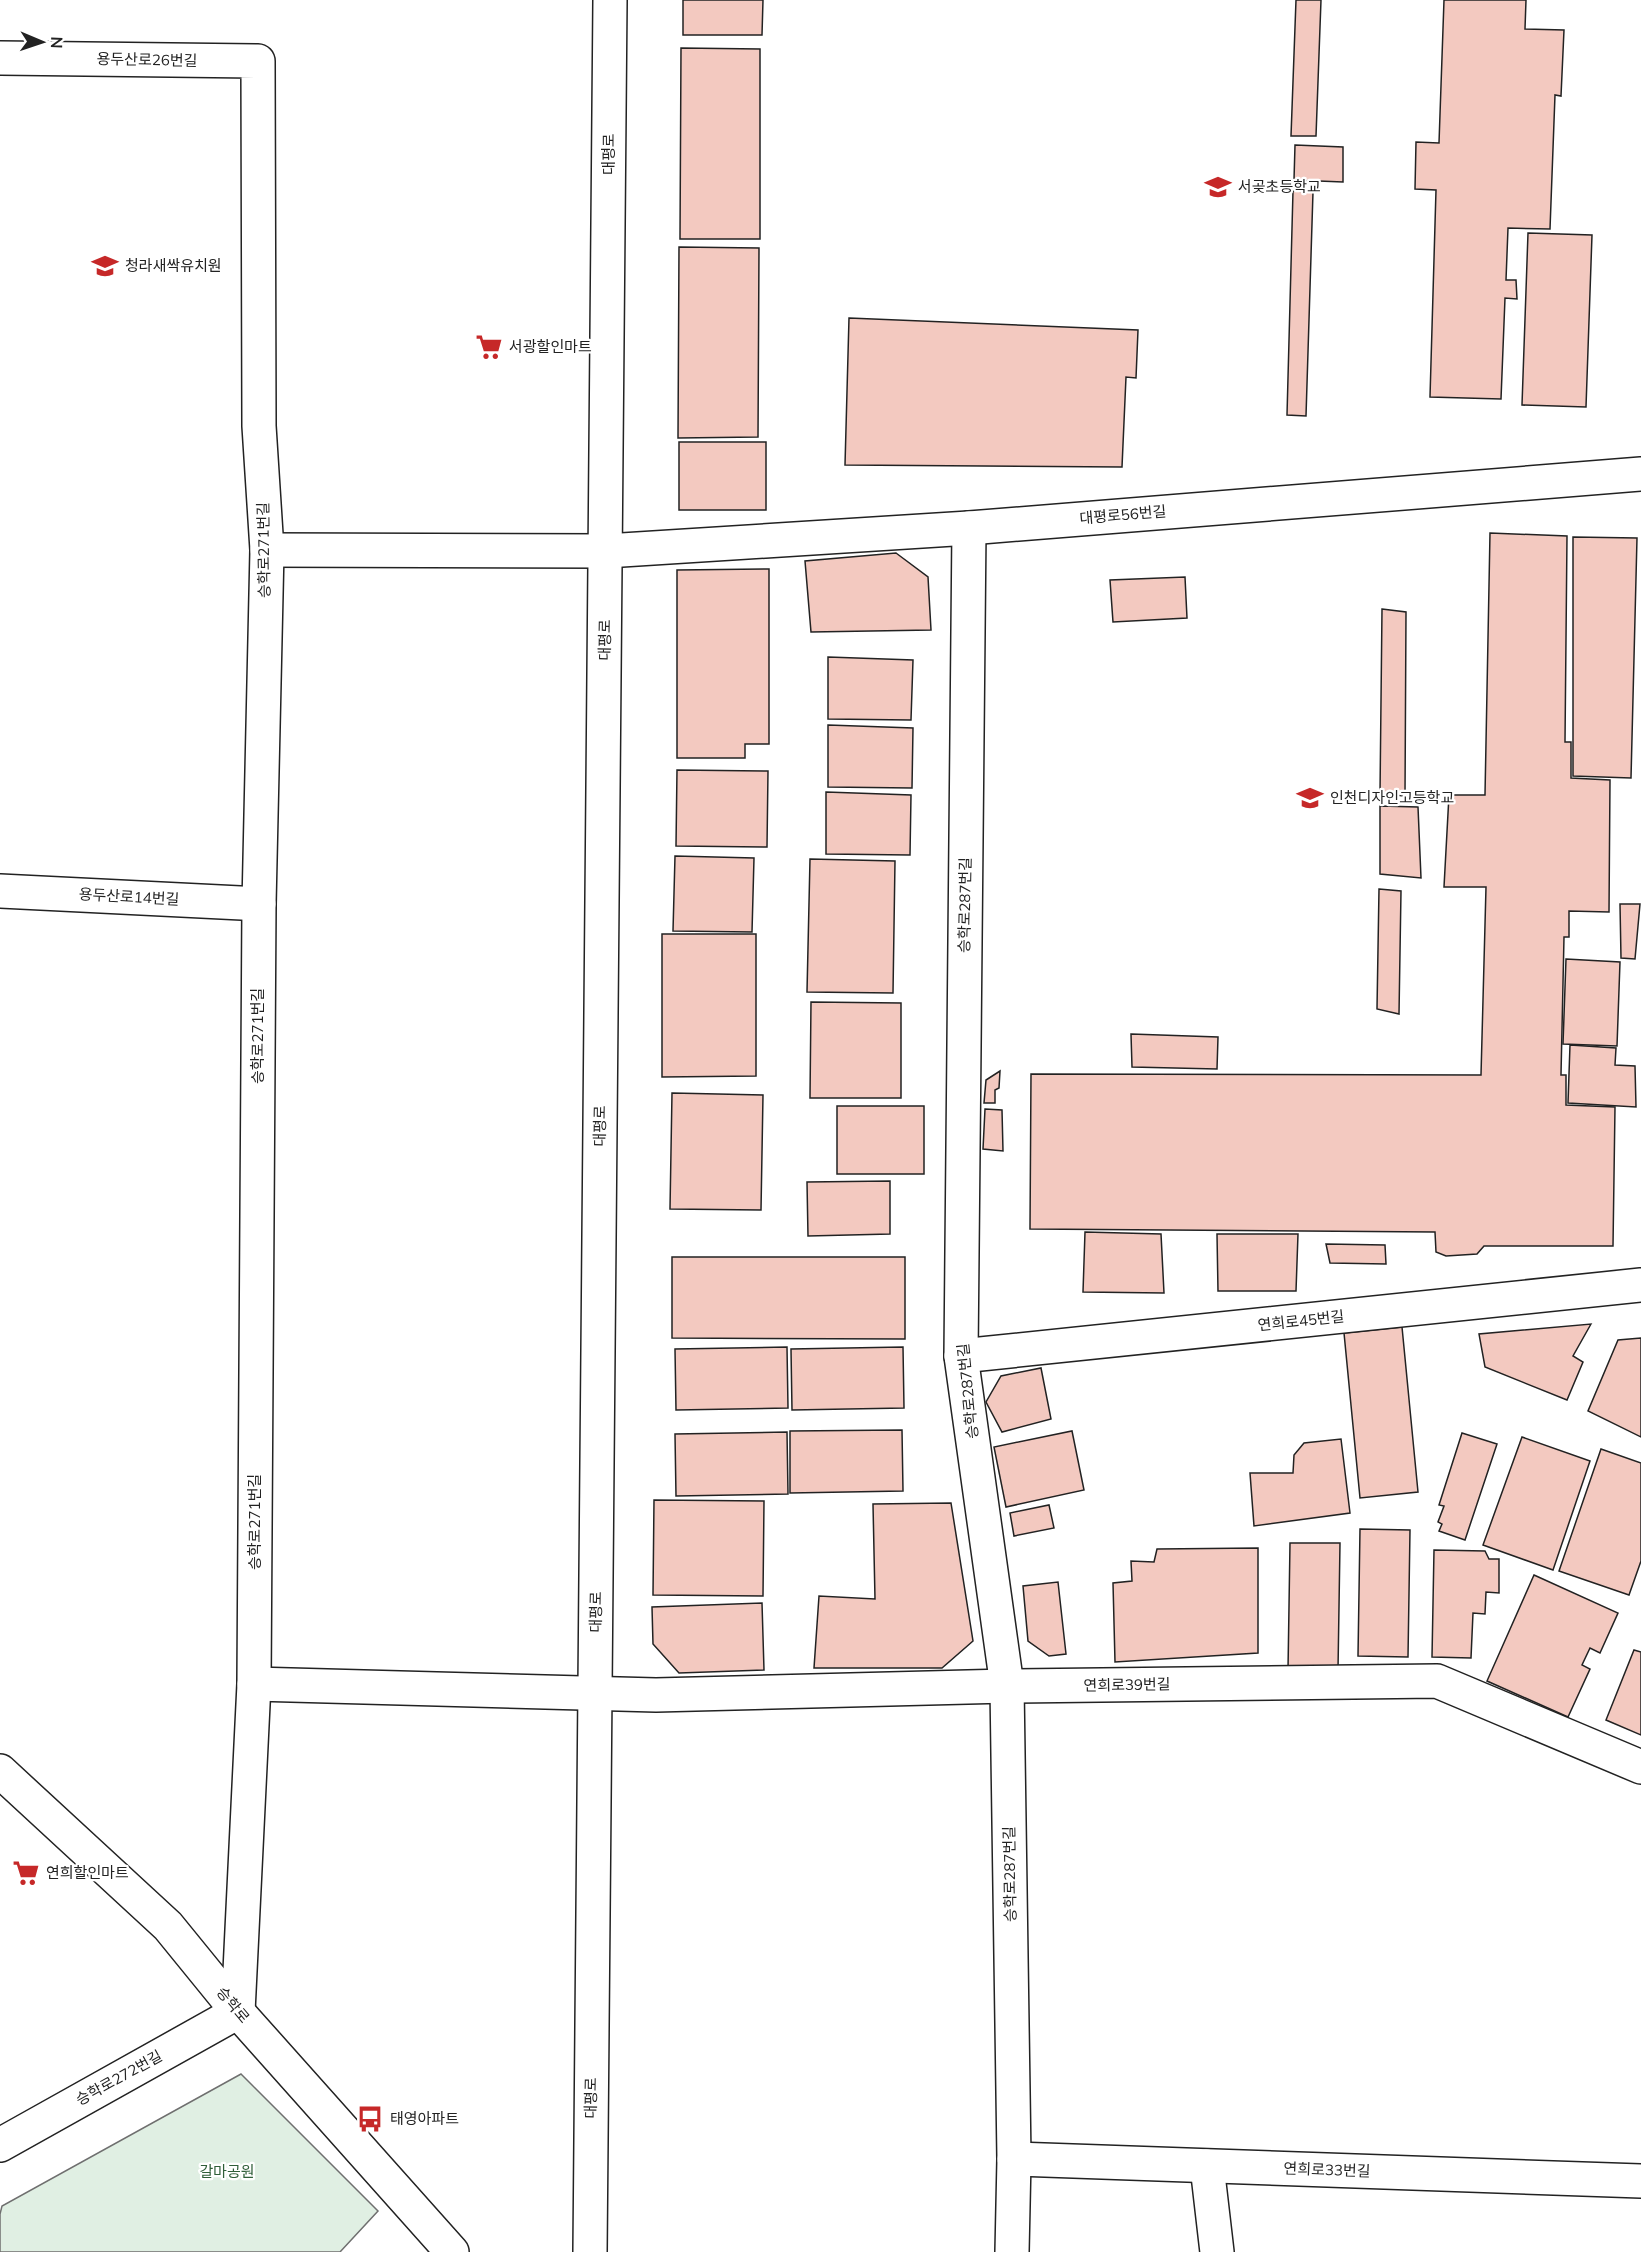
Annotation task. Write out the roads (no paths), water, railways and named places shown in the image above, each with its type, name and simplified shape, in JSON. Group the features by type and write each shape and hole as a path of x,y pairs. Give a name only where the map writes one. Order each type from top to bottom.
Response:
{"street":[{"name":"대평로","path":"590,2252 610,0"},
{"name":"용두산로26번길","path":"0,58 258,61"},
{"name":"승학로271번길","path":"238,2012 254,1684 259,904 267,550 258,426 258,61"},
{"name":"대평로56번길","path":"267,550 606,551 969,528 1641,474"},
{"name":"승학로287번길","path":"969,528 961,1356 1007,1686 1014,2159 1012,2252"},
{"name":"용두산로14번길","path":"0,891 259,904"},
{"name":"연희로45번길","path":"961,1356 1641,1285"},
{"name":"연희로39번길","path":"254,1684 656,1695 1007,1686 1437,1681 1641,1767"},
{"name":"승학로","path":"0,1772 168,1926 238,2012 452,2252"},
{"name":"승학로272번길","path":"0,2145 238,2012"},
{"name":"연희로33번길","path":"1014,2159 1641,2181"},
{"path":"1207,2166 1217,2252"}],"place":[{"name":"서곶초등학교","path":"1218,187"},
{"name":"청라새싹유치원","path":"105,266"},
{"name":"서광할인마트","path":"489,347"},
{"name":"인천디자인고등학교","path":"1310,798"},
{"name":"연희할인마트","path":"26,1873"},
{"name":"태영아파트","path":"370,2119"}],"park label":[{"name":"갈마공원","path":"227,2172"}]}
